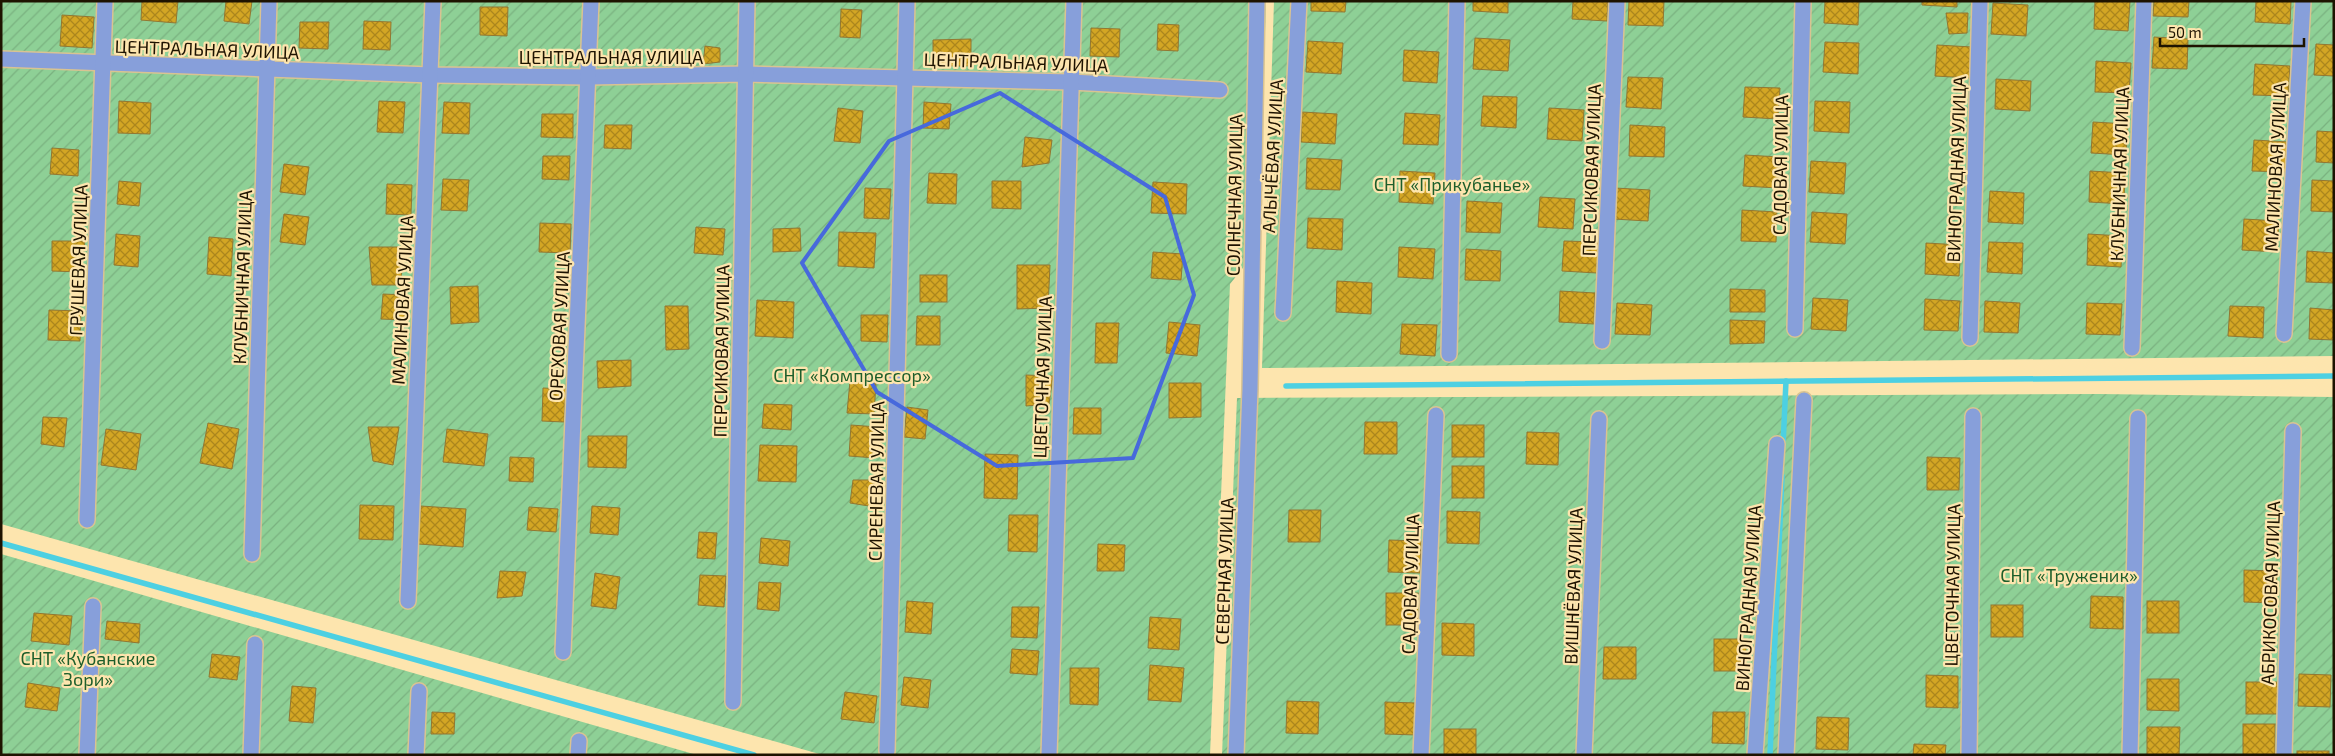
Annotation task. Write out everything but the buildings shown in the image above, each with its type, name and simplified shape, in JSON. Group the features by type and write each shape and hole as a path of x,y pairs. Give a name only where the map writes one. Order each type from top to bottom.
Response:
{"street":[{"name":"ГРУШЕВАЯ УЛИЦА","path":"87,520 106,1"},
{"name":"КЛУБНИЧНАЯ УЛИЦА","path":"252,554 269,1"},
{"name":"МАЛИНОВАЯ УЛИЦА","path":"408,601 433,1"},
{"name":"ОРЕХОВАЯ УЛИЦА","path":"563,652 591,1"},
{"name":"ПЕРСИКОВАЯ УЛИЦА","path":"733,702 747,1"},
{"name":"СИРЕНЕВАЯ УЛИЦА","path":"887,751 907,1"},
{"name":"ЦВЕТОЧНАЯ УЛИЦА","path":"1049,755 1074,1"},
{"name":"СОЛНЕЧНАЯ УЛИЦА","path":"1250,389 1258,1"},
{"name":"АЛЫЧЁВАЯ УЛИЦА","path":"1283,314 1299,1"},
{"path":"1449,354 1457,1"},
{"name":"ПЕРСИКОВАЯ УЛИЦА","path":"1602,341 1617,1"},
{"name":"САДОВАЯ УЛИЦА","path":"1795,329 1803,1"},
{"name":"ВИНОГРАДНАЯ УЛИЦА","path":"1970,338 1980,1"},
{"name":"КЛУБНИЧНАЯ УЛИЦА","path":"2132,348 2144,1"},
{"name":"МАЛИНОВАЯ УЛИЦА","path":"2284,334 2303,1"},
{"name":"ЦЕНТРАЛЬНАЯ УЛИЦА","path":"1,59 267,71 589,77 745,74 1071,82 1220,90"},
{"name":"СЕВЕРНАЯ УЛИЦА","path":"1236,755 1250,389"},
{"path":"1786,755 1804,400"},
{"name":"САДОВАЯ УЛИЦА","path":"1421,755 1436,415"},
{"name":"ЦВЕТОЧНАЯ УЛИЦА","path":"1969,755 1973,416"},
{"path":"2130,755 2138,418"},
{"name":"ВИШНЁВАЯ УЛИЦА","path":"1584,755 1599,419"},
{"name":"АБРИКОСОВАЯ УЛИЦА","path":"2284,755 2293,432"},
{"name":"ВИНОГРАДНАЯ УЛИЦА","path":"1755,755 1777,444"},
{"path":"87,755 92,606"},
{"path":"251,755 255,644"},
{"path":"416,755 419,691"}],"highlighted area":[{"path":"1000,93 1165,197 1194,295 1133,458 997,466 877,392 802,263 889,141"}],"green space":[{"name":"СНТ «Компрессор»","path":"1,1 1266,1 1258,249 1230,284 1210,755 823,755 1,524"},
{"name":"СНТ «Прикубанье»","path":"1274,1 2334,1 2334,356 1262,368"},
{"name":"СНТ «Труженик»","path":"2099,394 2334,397 2334,755 1222,755 1237,398"},
{"name":"СНТ «Кубанские Зори»","path":"1,554 697,755 1,755"}],"waterway":[{"path":"1286,386 2334,376"},
{"path":"1783,446 1786,381"},
{"path":"1770,755 1782,476"},
{"path":"1,543 754,755"}]}
